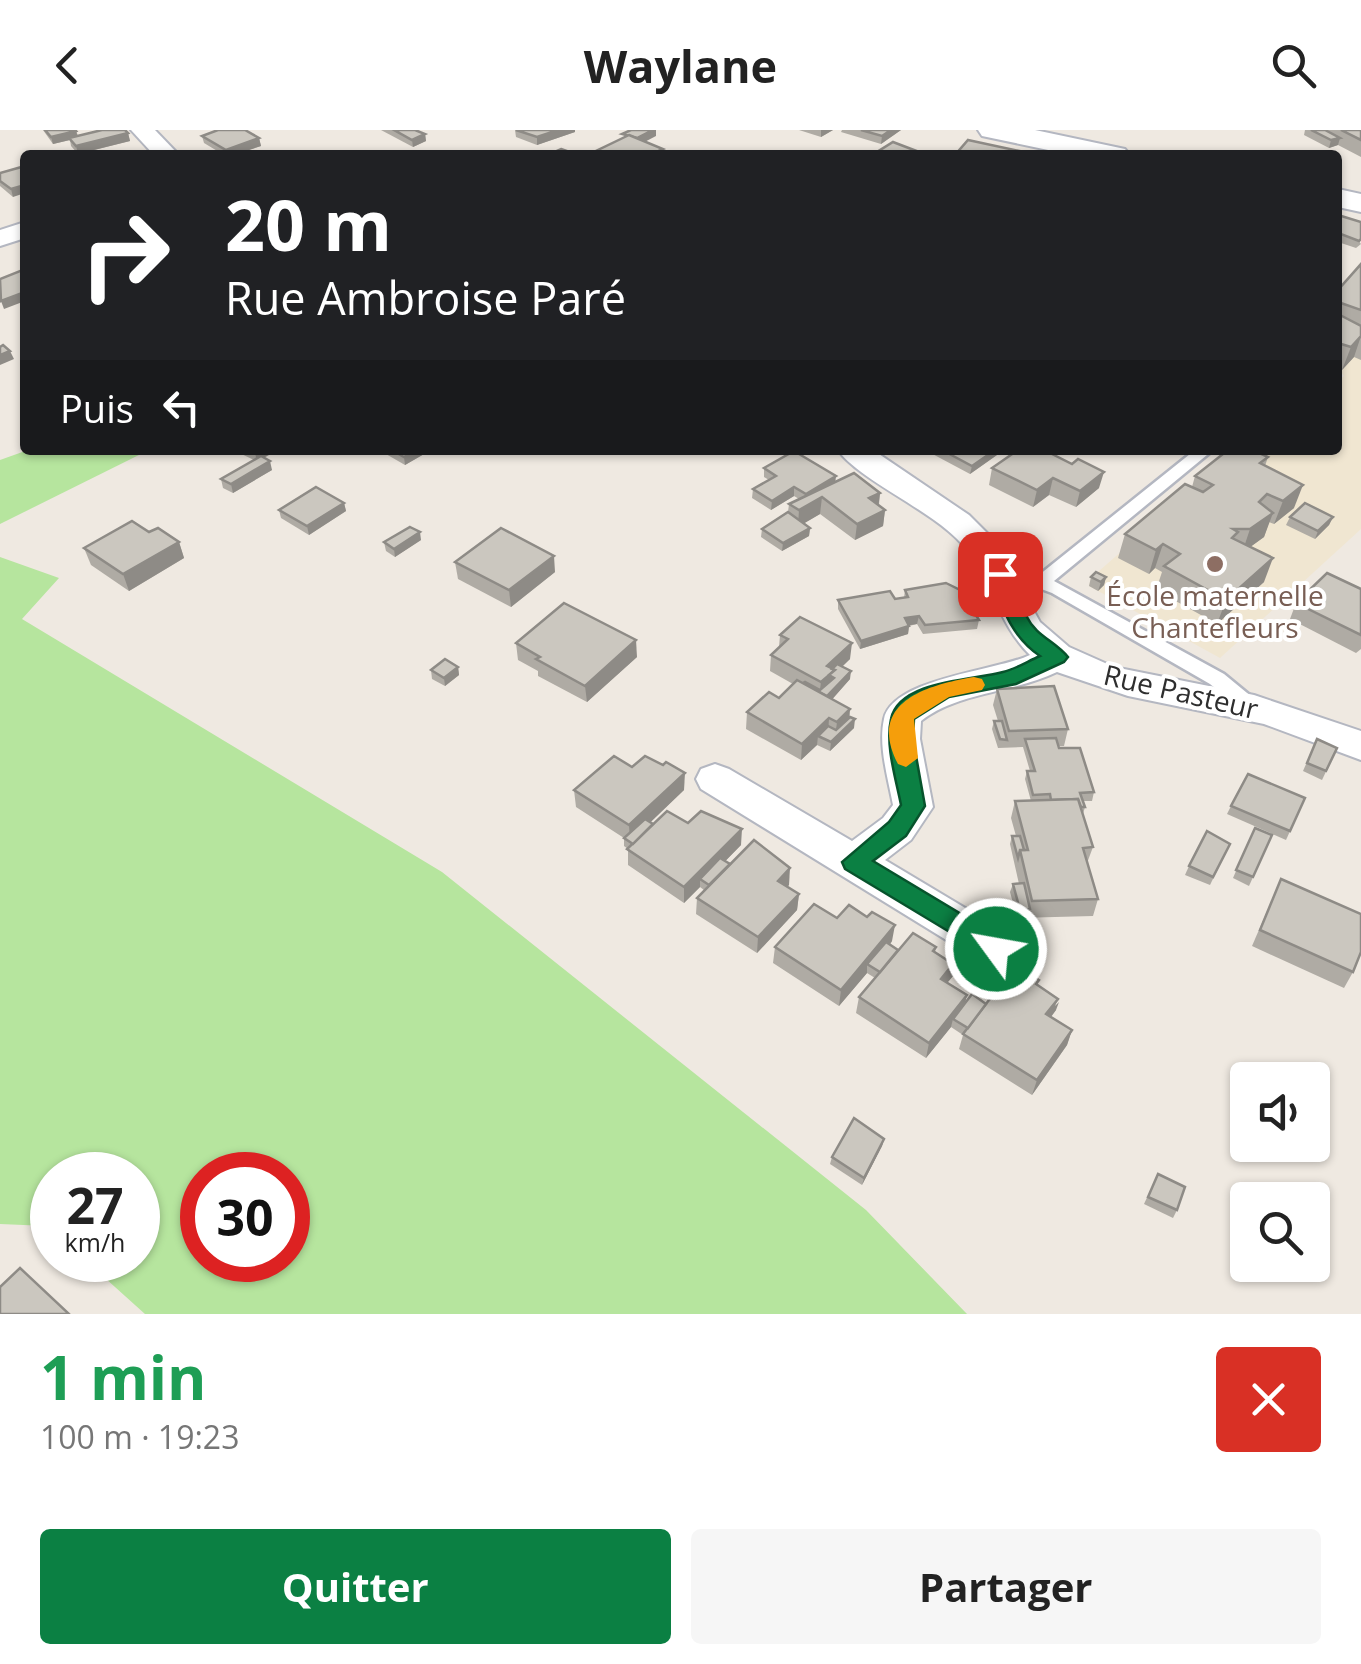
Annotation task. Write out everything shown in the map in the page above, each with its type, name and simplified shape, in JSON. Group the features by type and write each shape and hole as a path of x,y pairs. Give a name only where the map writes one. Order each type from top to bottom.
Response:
{"street":[{"path":"142,130 162,150"},
{"path":"992,130 1091,150"},
{"name":"Rue Pasteur","path":"861,455 971,534 1000,574 1018,622 1032,640 1057,657 1135,686 1251,707 1298,720 1361,746"},
{"path":"854,862 897,829 913,806 902,716 917,703 944,690 1008,679 1057,657"},
{"path":"716,779 996,949"}],"lane":[{"path":"1041,582 1198,455"},
{"path":"1000,574 1028,576 1041,582 1217,680 1251,707"}],"shaded area":[{"name":"École maternelle Chantefleurs","path":"1361,277 1361,529 1220,658 1089,586 1091,578 1123,550 1245,455 1342,455 1342,352"}],"green space":[{"path":"20,453 139,455 0,524 0,460"},
{"path":"0,557 59,578 22,619 442,872 866,1210 967,1314 145,1314 109,1282 160,1282 160,1152 30,1152 30,1225 0,1224"}],"building":[{"path":"45,130 75,130 76,131 51,137"},
{"path":"102,130 128,133 76,146 69,138"},
{"path":"218,130 245,130 259,138 226,150 202,136"},
{"path":"394,130 415,130 425,134 412,140"},
{"path":"516,130 558,130 537,137"},
{"path":"653,130 637,138 622,134"},
{"path":"861,130 891,130 882,136"},
{"path":"1311,130 1325,130 1340,138 1331,140"},
{"path":"1341,130 1361,130 1361,140"},
{"path":"629,135 663,149 661,150 598,150"},
{"path":"968,140 1015,150 959,150"},
{"path":"893,142 914,150 880,150"},
{"path":"20,167 20,186 11,189 0,181 0,173"},
{"path":"1342,216 1361,222 1359,241 1342,235"},
{"path":"1361,264 1361,310 1342,303 1342,285"},
{"path":"20,271 20,294 1,301 0,279"},
{"path":"1342,316 1361,326 1361,336 1351,347 1342,344"},
{"path":"787,455 801,455 836,476 806,494 794,487 772,501 753,489 776,476 764,468"},
{"path":"951,455 988,455 972,466"},
{"path":"1011,455 1054,455 1072,464 1078,459 1104,472 1080,491 1053,478 1037,490 992,468"},
{"path":"1222,455 1264,455 1268,457 1260,463 1303,485 1283,501 1267,494 1259,502 1273,513 1250,529 1233,529 1238,532 1232,538 1273,558 1226,600 1164,566 1180,554 1163,544 1156,550 1125,534 1185,484 1203,492 1213,485 1195,476"},
{"path":"261,456 270,461 231,484 221,479"},
{"path":"854,473 880,493 869,498 885,510 857,524 822,497 799,510 789,504"},
{"path":"316,487 344,503 307,526 279,510"},
{"path":"1305,503 1333,517 1318,531 1290,517"},
{"path":"788,512 810,528 783,543 762,529"},
{"path":"132,521 149,532 158,528 179,542 123,574 84,548"},
{"path":"410,527 420,532 394,549 384,542"},
{"path":"501,528 554,556 509,590 455,562"},
{"path":"1096,572 1106,577 1101,582 1091,577"},
{"path":"1327,573 1361,589 1361,635 1296,603"},
{"path":"946,583 960,590 979,620 925,625 919,616 905,618 909,626 861,641 838,600 890,591 895,599 908,597 905,590"},
{"path":"564,603 636,640 585,686 536,659 540,657 516,643"},
{"path":"800,617 852,643 827,666 835,670 821,682 771,655 788,639 780,635"},
{"path":"445,659 458,667 444,678 431,670"},
{"path":"837,664 851,671 827,696 803,683 820,690 834,678 829,675"},
{"path":"797,680 850,709 837,722 829,718 802,744 747,712 769,692 779,698"},
{"path":"1054,686 1068,729 1009,731 997,689"},
{"path":"850,717 855,719 831,742 818,736 828,726 836,730"},
{"path":"994,721 1002,721 1007,740 1000,739"},
{"path":"1056,738 1059,748 1080,748 1094,792 1080,793 1085,807 1081,807 1078,799 1051,800 1050,794 1033,795 1027,771 1035,771 1025,739"},
{"path":"1317,739 1337,748 1326,771 1307,763"},
{"path":"614,756 632,767 645,756 685,773 629,825 574,790"},
{"path":"1248,774 1305,798 1290,831 1231,806"},
{"path":"1078,799 1093,847 1083,848 1098,899 1032,901 1020,850 1028,850 1015,801"},
{"path":"667,811 688,823 701,811 742,829 684,887 627,849"},
{"path":"645,819 653,824 633,844 624,838"},
{"path":"1255,828 1272,835 1253,877 1236,870"},
{"path":"1207,831 1230,844 1213,877 1189,866"},
{"path":"1012,836 1020,836 1024,850 1020,850 1018,858"},
{"path":"754,840 790,868 778,881 799,894 758,937 697,898"},
{"path":"720,858 730,864 709,885 700,879"},
{"path":"1281,879 1361,914 1361,952 1353,972 1260,930"},
{"path":"1024,883 1030,909 1020,910 1013,884"},
{"path":"814,904 837,918 849,905 867,917 872,912 895,925 841,990 775,947"},
{"path":"913,933 936,947 933,951 953,964 941,979 967,995 929,1043 859,997"},
{"path":"886,942 898,950 880,972 867,964"},
{"path":"1015,966 1039,980 1036,984 1058,999 1046,1014 1072,1030 1037,1080 963,1034"},
{"path":"972,994 986,1004 968,1028 953,1019"},
{"path":"854,1118 884,1139 864,1178 832,1157"},
{"path":"1158,1174 1185,1187 1177,1210 1148,1197"},
{"path":"20,1268 30,1282 35,1282 69,1314 0,1314 0,1287"}],"slow traffic":[{"path":"906,758 902,716 917,703 944,690 974,685"}],"place":[{"name":"École maternelle Chantefleurs","path":"1215,564"}],"route":[{"path":"996,949 854,862 897,829 913,806 902,716 917,703 944,690 1008,679 1057,657 1032,640 1018,622 1000,574"}]}
